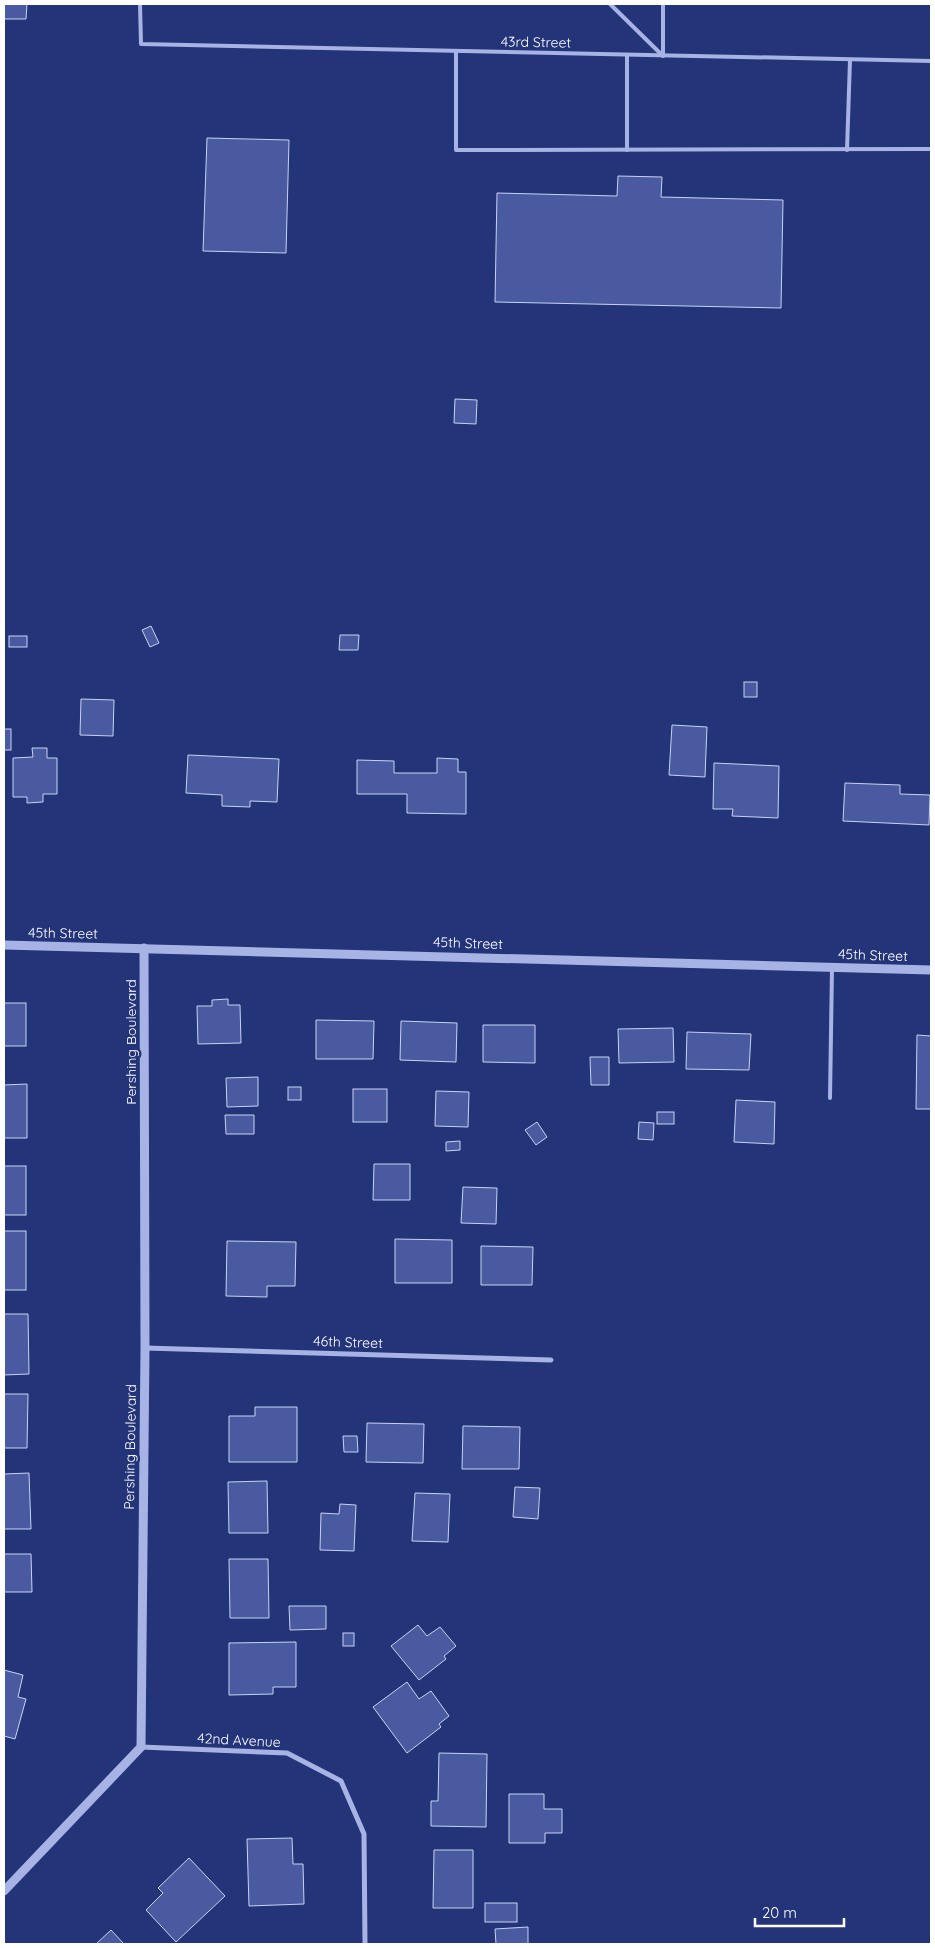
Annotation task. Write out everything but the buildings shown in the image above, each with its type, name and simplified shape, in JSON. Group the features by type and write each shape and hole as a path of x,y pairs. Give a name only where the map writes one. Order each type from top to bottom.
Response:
{"street":[{"name":"45th Street","path":"4,945 931,970"},
{"name":"Pershing Boulevard","path":"141,1747 145,1348 144,948"},
{"name":"46th Street","path":"145,1348 551,1360"},
{"path":"4,1891 141,1747"},
{"name":"42nd Avenue","path":"141,1747 286,1753 341,1781 364,1834 365,1944"}],"lane":[{"name":"43rd Street","path":"140,4 141,44 931,61"},
{"path":"610,4 663,56"},
{"path":"663,4 663,56"},
{"path":"456,51 456,150 931,149"},
{"path":"628,55 628,150"},
{"path":"847,150 850,60"},
{"path":"830,1098 832,967"}]}
